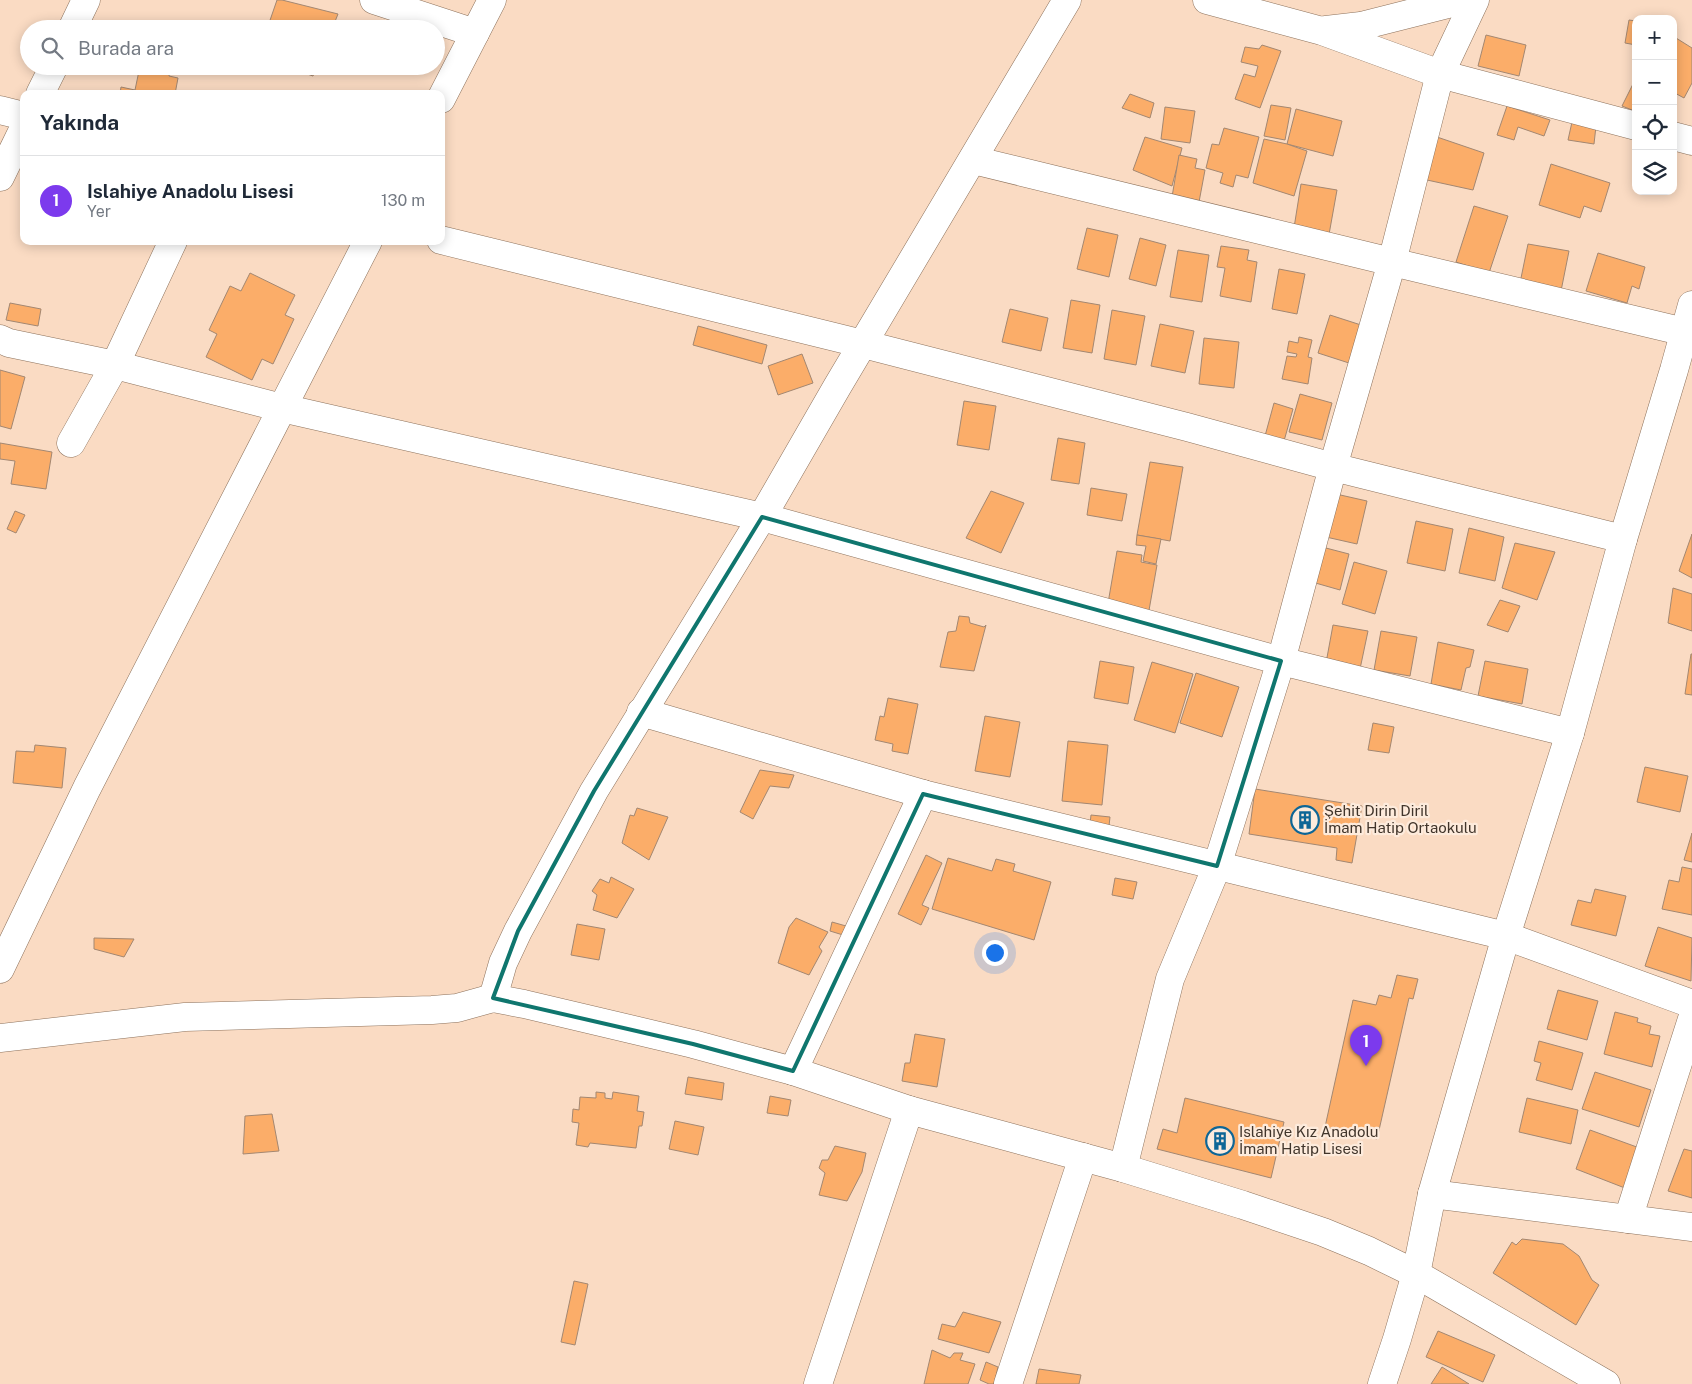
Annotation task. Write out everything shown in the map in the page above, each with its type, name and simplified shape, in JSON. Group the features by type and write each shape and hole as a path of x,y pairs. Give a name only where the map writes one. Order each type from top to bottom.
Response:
{"street":[{"path":"76,20 86,0"},
{"path":"374,0 435,20"},
{"path":"445,91 492,0"},
{"path":"493,998 503,962 518,931 594,791 762,517 1067,0"},
{"path":"1207,0 1322,31 1440,74 1632,125"},
{"path":"1257,0 1282,21"},
{"path":"1123,1168 1170,979 1217,866 1281,661 1333,467 1392,262 1458,1 1362,26 1322,31"},
{"path":"445,23 475,33"},
{"path":"42,90 50,75"},
{"path":"0,110 20,115"},
{"path":"0,177 20,136"},
{"path":"1677,137 1692,141"},
{"path":"973,160 1684,332"},
{"path":"445,241 863,344 1177,424 1333,467 1623,539"},
{"path":"71,443 115,364 171,245"},
{"path":"0,969 87,788 366,245"},
{"path":"1382,1384 1416,1274 1432,1194 1506,936 1570,733 1623,539 1672,379 1692,305"},
{"path":"0,339 9,343 115,364 282,408 762,517 1281,661 1570,733"},
{"path":"641,712 923,794 1506,936 1692,1004"},
{"path":"793,1072 923,794"},
{"path":"0,1038 185,1017 457,1008 493,998 533,1006 693,1044 793,1072 910,1110 1123,1168 1323,1232 1369,1251 1416,1274 1606,1384"},
{"path":"1628,1219 1692,1019"},
{"path":"818,1384 910,1110"},
{"path":"1008,1384 1083,1157"},
{"path":"1432,1194 1692,1227"}],"highlighted area":[{"path":"762,517 1281,661 1217,866 923,794 793,1071 693,1044 493,998 518,931 594,791"}],"building":[{"path":"277,0 338,14 336,20 270,20"},
{"path":"1629,20 1632,20 1632,44 1625,43"},
{"path":"1486,35 1526,45 1519,76 1478,66"},
{"path":"1677,39 1692,48 1692,83 1684,98 1677,94"},
{"path":"1262,45 1281,51 1260,108 1235,99 1244,74 1255,77 1258,66 1241,62 1245,47 1259,49"},
{"path":"138,75 169,75 178,78 176,90 135,90"},
{"path":"1632,86 1632,110 1622,106"},
{"path":"121,87 135,90 121,90"},
{"path":"1130,94 1154,103 1150,118 1122,108"},
{"path":"1271,105 1291,108 1285,140 1264,136"},
{"path":"1507,106 1550,120 1544,136 1518,127 1514,140 1497,135"},
{"path":"1165,107 1195,111 1190,143 1161,139"},
{"path":"1296,109 1342,121 1333,156 1287,144"},
{"path":"1572,122 1596,126 1594,144 1568,140"},
{"path":"1224,128 1259,137 1248,178 1236,175 1233,187 1220,183 1223,173 1206,168 1212,144 1219,145"},
{"path":"1145,137 1182,148 1172,186 1133,170"},
{"path":"1437,137 1484,153 1473,190 1427,180"},
{"path":"1264,139 1307,151 1294,196 1253,183"},
{"path":"1179,155 1197,159 1195,168 1205,170 1199,202 1172,197"},
{"path":"1551,164 1610,183 1601,212 1584,206 1580,218 1539,205"},
{"path":"1301,184 1337,190 1328,240 1293,234"},
{"path":"1474,206 1508,216 1489,273 1456,262"},
{"path":"1087,228 1118,235 1109,277 1077,269"},
{"path":"1140,238 1166,245 1156,286 1129,279"},
{"path":"1528,244 1569,251 1561,291 1520,283"},
{"path":"1221,246 1249,250 1247,260 1257,262 1251,302 1220,296 1225,268 1217,267"},
{"path":"1178,250 1209,255 1202,302 1170,297"},
{"path":"1598,253 1645,267 1639,289 1632,286 1627,303 1586,291"},
{"path":"1279,269 1305,274 1297,314 1272,309"},
{"path":"250,273 295,295 285,315 294,319 273,364 262,359 252,380 206,357 217,334 209,330 230,286 241,291"},
{"path":"1071,300 1100,305 1092,353 1063,348"},
{"path":"10,303 41,309 38,326 6,320"},
{"path":"1010,309 1048,318 1041,351 1002,342"},
{"path":"1112,310 1145,316 1136,365 1104,359"},
{"path":"1330,315 1361,325 1349,363 1318,353"},
{"path":"1160,324 1194,331 1185,373 1151,366"},
{"path":"698,326 767,345 762,364 693,345"},
{"path":"1299,337 1312,340 1308,357 1312,358 1308,384 1282,379 1287,356 1296,357 1297,354 1287,352 1289,341 1298,343"},
{"path":"1204,338 1239,342 1234,388 1199,384"},
{"path":"802,354 813,383 778,395 768,366"},
{"path":"0,370 25,377 11,429 0,426"},
{"path":"1300,394 1332,403 1322,440 1289,432"},
{"path":"964,401 996,406 989,450 957,445"},
{"path":"1274,403 1293,409 1284,441 1265,436"},
{"path":"1058,438 1085,443 1079,484 1051,480"},
{"path":"0,443 52,452 46,489 11,484 15,461 0,459"},
{"path":"1150,462 1183,467 1170,541 1137,535"},
{"path":"1091,488 1127,494 1122,521 1087,515"},
{"path":"991,491 1024,503 1001,553 966,538"},
{"path":"1336,494 1367,501 1357,544 1326,537"},
{"path":"15,511 25,515 16,533 7,529"},
{"path":"1416,521 1453,529 1445,571 1407,563"},
{"path":"1469,528 1504,537 1495,581 1459,573"},
{"path":"1692,534 1692,578 1679,571"},
{"path":"1137,535 1161,539 1156,564 1143,561 1146,546 1136,545"},
{"path":"1515,543 1555,552 1537,600 1502,588"},
{"path":"1322,547 1349,554 1340,590 1312,582"},
{"path":"1117,551 1142,555 1141,562 1157,565 1148,616 1107,609"},
{"path":"1354,562 1387,571 1375,614 1342,604"},
{"path":"1673,588 1692,594 1692,631 1668,623"},
{"path":"1500,600 1520,606 1508,632 1487,625"},
{"path":"959,616 969,617 970,623 984,627 986,625 974,671 940,667 948,632 956,631"},
{"path":"1333,625 1368,631 1360,669 1326,663"},
{"path":"1381,631 1417,637 1410,676 1374,670"},
{"path":"1438,642 1474,650 1470,667 1466,668 1461,690 1431,684"},
{"path":"1692,654 1692,695 1685,694"},
{"path":"1100,661 1134,667 1128,704 1094,698"},
{"path":"1485,661 1528,669 1522,704 1478,696"},
{"path":"1152,662 1193,674 1175,733 1134,720"},
{"path":"1196,673 1239,687 1222,737 1180,723"},
{"path":"888,698 918,704 908,754 892,751 893,744 875,740 880,716 884,717"},
{"path":"985,716 1020,722 1010,777 975,771"},
{"path":"1373,723 1394,727 1389,753 1368,750"},
{"path":"1068,741 1108,745 1102,805 1062,801"},
{"path":"35,745 66,748 62,788 13,783 16,751 34,752"},
{"path":"1645,767 1688,776 1680,812 1637,802"},
{"path":"760,770 794,775 789,788 770,786 753,819 740,812"},
{"name":"Şehit Dirin Diril İmam Hatip Ortaokulu","path":"1255,789 1362,806 1352,863 1336,860 1337,848 1249,834"},
{"path":"637,808 668,817 649,860 622,843 630,815 634,816"},
{"path":"1091,815 1110,817 1108,835 1089,833"},
{"path":"1692,833 1692,862 1684,860"},
{"path":"926,855 942,863 922,905 929,908 921,925 898,914"},
{"path":"948,858 992,871 996,859 1015,864 1013,871 1051,882 1034,940 932,909"},
{"path":"1682,867 1692,869 1692,915 1662,909 1669,880 1679,882"},
{"path":"611,877 634,889 617,918 593,910 597,895 592,891 600,879 609,883"},
{"path":"1115,878 1137,882 1133,899 1112,895"},
{"path":"1595,889 1626,896 1616,936 1571,925 1578,900 1591,903"},
{"path":"796,918 828,932 819,947 822,951 809,975 778,963 789,927"},
{"path":"832,922 846,926 843,935 830,931"},
{"path":"577,924 605,929 599,960 571,955"},
{"path":"1658,927 1692,938 1691,981 1645,966"},
{"path":"94,938 134,939 124,957 94,949"},
{"path":"1397,975 1418,979 1413,999 1409,998 1377,1139 1325,1127 1353,1000 1376,1005 1379,995 1391,998"},
{"path":"1558,990 1598,1001 1587,1040 1547,1029"},
{"path":"1615,1012 1638,1018 1637,1022 1651,1026 1649,1034 1660,1036 1652,1067 1604,1054"},
{"path":"915,1034 945,1039 937,1087 902,1081 905,1063 910,1063"},
{"path":"1539,1041 1583,1053 1572,1090 1536,1080 1541,1063 1534,1061"},
{"path":"1595,1072 1651,1090 1639,1127 1582,1109"},
{"path":"688,1077 724,1083 722,1100 685,1094"},
{"path":"596,1092 605,1093 605,1098 612,1099 613,1092 639,1096 637,1111 644,1112 642,1126 639,1126 636,1148 590,1143 588,1147 576,1145 579,1123 572,1122 573,1109 579,1110 580,1097 596,1098"},
{"path":"770,1096 791,1100 788,1116 767,1113"},
{"name":"Islahiye Kız Anadolu İmam Hatip Lisesi","path":"1185,1098 1284,1122 1271,1178 1157,1149 1163,1129 1177,1133"},
{"path":"1527,1098 1578,1110 1571,1144 1519,1132"},
{"path":"272,1114 279,1151 243,1154 245,1116"},
{"path":"675,1121 704,1127 698,1155 669,1149"},
{"path":"1590,1130 1645,1150 1630,1190 1576,1169"},
{"path":"835,1146 866,1153 862,1172 847,1201 819,1195 825,1173 819,1168 822,1160 828,1160"},
{"path":"1684,1149 1692,1151 1692,1198 1668,1191"},
{"path":"1522,1239 1563,1244 1579,1256 1592,1280 1599,1285 1576,1325 1493,1273 1512,1242 1516,1245"},
{"path":"574,1281 588,1284 575,1345 561,1342"},
{"path":"963,1312 1001,1322 989,1353 938,1339 942,1324 955,1327"},
{"path":"1438,1331 1495,1355 1483,1382 1426,1357"},
{"path":"932,1350 950,1358 954,1353 963,1353 960,1360 975,1364 968,1384 924,1384"},
{"path":"986,1362 998,1367 994,1384 980,1380"},
{"path":"1442,1367 1469,1384 1431,1384"},
{"path":"1039,1369 1081,1375 1079,1384 1036,1384"}],"place":[{"name":"Şehit Dirin Diril İmam Hatip Ortaokulu","path":"1305,820"},
{"name":"Islahiye Anadolu Lisesi","path":"1366,1066"},
{"name":"Islahiye Kız Anadolu İmam Hatip Lisesi","path":"1220,1141"}]}
